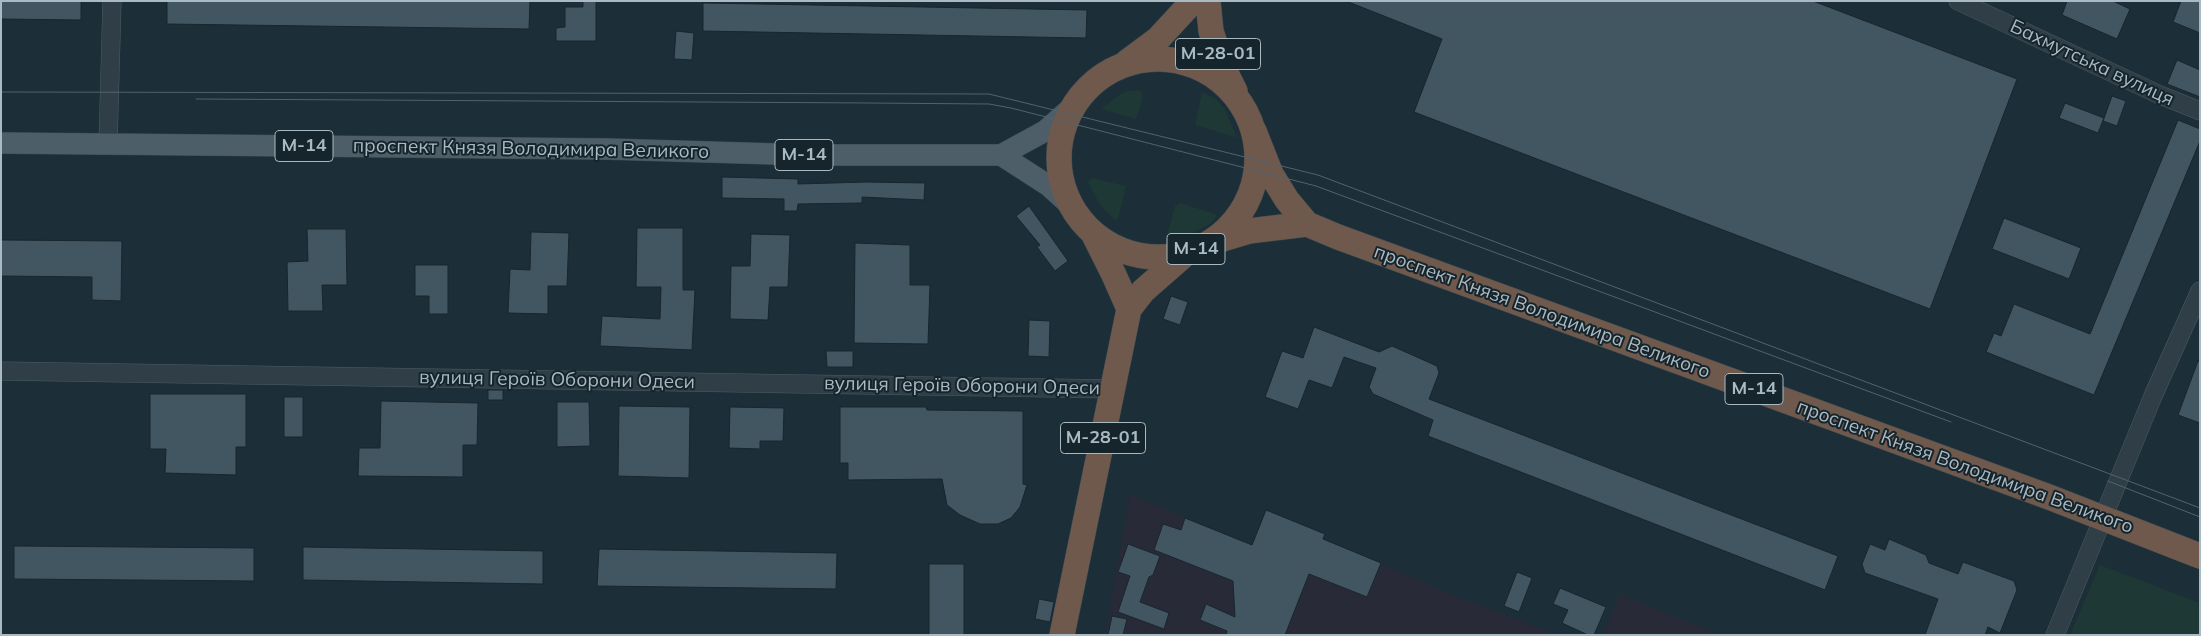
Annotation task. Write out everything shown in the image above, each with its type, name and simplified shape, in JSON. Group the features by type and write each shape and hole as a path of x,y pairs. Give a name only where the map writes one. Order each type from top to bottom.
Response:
{"highway":[{"name":"М-28-01","path":"1124,64 1158,39 1193,1"},
{"name":"М-28-01","path":"1208,1 1211,31 1219,56 1240,102"},
{"name":"М-14","path":"1212,242 1234,222 1250,198 1257,170 1254,131 1240,102 1218,78 1189,63 1156,58 1124,64 1104,74 1086,89 1072,107 1066,121 1059,150 1061,179 1071,206 1093,233 1120,250 1152,258 1184,255 1212,242 1248,231 1307,224"},
{"name":"проспект Князя Володимира Великого","path":"1254,131 1271,174 1287,200 1307,224 1338,238 2104,518 2200,556"},
{"path":"1093,233 1129,309"},
{"name":"М-28-01","path":"1062,635 1129,309 1143,291 1184,255"}],"main road":[{"name":"проспект Князя Володимира Великого","path":"1,143 607,149 810,155 1001,154 1045,131 1072,107"},
{"name":"М-14","path":"1001,154 1049,186 1071,206"}],"street":[{"path":"108,145 112,1"},
{"name":"Бахмутська вулиця","path":"1958,1 2160,95 2200,111"},
{"path":"2055,635 2153,396 2200,291"},
{"name":"вулиця Героїв Оборони Одеси","path":"1,371 1113,390"}],"shaded area":[{"path":"1130,494 1252,545 1266,510 1325,534 1323,539 1448,593 1558,635 1105,635"},
{"path":"1620,594 1720,635 1603,635"}],"green space":[{"path":"1139,90 1142,92 1142,100 1136,119 1101,109 1127,91"},
{"path":"1202,92 1216,99 1225,109 1237,138 1195,125"},
{"path":"1092,178 1126,186 1118,219 1115,220 1100,205 1088,182"},
{"path":"1180,203 1217,216 1211,223 1193,233 1173,237 1167,235 1175,206"},
{"path":"2100,565 2200,603 2200,635 2070,635"}],"building":[{"path":"1,1 81,1 81,20 1,19"},
{"path":"167,1 530,1 529,29 167,24"},
{"path":"583,1 596,1 596,41 556,41 556,28 565,27 565,7 583,7"},
{"path":"1346,1 1813,1 2017,79 1930,309 1414,112 1442,39"},
{"path":"2067,1 2113,1 2130,9 2117,39 2062,15"},
{"path":"2181,1 2200,1 2200,33 2173,22"},
{"path":"703,3 1087,10 1086,38 703,31"},
{"path":"676,31 694,33 692,60 674,59"},
{"path":"2177,60 2200,70 2200,97 2167,84"},
{"path":"2112,96 2126,101 2117,126 2103,121"},
{"path":"2065,103 2104,118 2098,133 2059,118"},
{"path":"2178,120 2200,129 2200,141 2094,395 1986,352 1994,333 2001,336 2014,304 2090,334"},
{"path":"722,177 798,179 798,184 925,183 924,200 862,197 862,203 798,204 797,211 784,211 784,199 722,198"},
{"path":"1029,206 1068,261 1055,271 1037,247 1040,245 1016,216"},
{"path":"2004,218 2081,248 2069,279 1992,249"},
{"path":"637,228 683,228 683,290 695,290 692,350 600,346 602,316 660,319 661,287 636,287"},
{"path":"307,229 346,229 347,285 322,285 323,311 288,311 287,262 308,261"},
{"path":"531,232 569,233 567,286 548,286 548,314 508,313 510,269 530,270"},
{"path":"751,234 790,235 788,287 770,287 768,320 730,319 731,266 750,266"},
{"path":"1,240 122,241 121,301 92,300 92,277 1,276"},
{"path":"855,243 910,245 910,285 930,285 928,344 854,343"},
{"path":"415,265 448,265 448,314 429,314 429,296 415,296"},
{"path":"1171,296 1188,302 1180,325 1163,319"},
{"path":"1029,320 1050,321 1049,357 1028,356"},
{"path":"1314,327 1379,352 1392,346 1437,366 1439,373 1429,399 1838,556 1825,590 1428,436 1433,420 1373,394 1369,387 1376,368 1344,357 1332,388 1309,380 1298,409 1265,397 1282,351 1303,358"},
{"path":"826,351 853,351 853,367 827,367"},
{"path":"2198,361 2200,362 2200,423 2178,415"},
{"path":"488,390 503,390 503,400 488,400"},
{"path":"150,394 246,394 246,447 236,447 236,475 165,473 166,449 150,449"},
{"path":"284,397 303,397 303,437 284,437"},
{"path":"381,401 478,403 477,445 463,445 463,477 358,476 359,448 380,448"},
{"path":"557,402 589,402 590,446 557,447"},
{"path":"619,406 690,407 689,478 618,476"},
{"path":"730,407 784,408 783,441 760,441 760,449 729,448"},
{"path":"840,407 926,407 927,410 1023,411 1023,484 1027,485 1020,507 1011,518 998,524 980,524 960,515 947,505 942,479 848,480 848,463 840,463"},
{"path":"1266,510 1325,534 1323,539 1381,563 1367,597 1309,574 1285,635 1226,635 1227,631 1200,620 1206,604 1235,617 1233,581 1154,550 1163,524 1181,530 1185,518 1252,545"},
{"path":"1889,539 1926,555 1929,563 1958,574 1963,562 2014,581 2017,590 2000,633 1988,627 1985,635 1925,635 1938,599 1865,573 1862,564 1870,544 1885,550"},
{"path":"1128,544 1160,556 1153,575 1149,577 1140,602 1169,613 1164,629 1118,612 1130,576 1118,572"},
{"path":"14,546 254,548 254,581 14,579"},
{"path":"303,547 543,551 543,584 303,580"},
{"path":"599,549 837,553 836,589 597,586"},
{"path":"929,564 964,564 964,635 929,635"},
{"path":"1517,572 1532,578 1519,612 1504,606"},
{"path":"1560,588 1606,607 1594,635 1588,635 1562,623 1568,610 1553,604"},
{"path":"1039,599 1054,602 1050,622 1035,619"},
{"path":"1112,616 1127,619 1123,635 1108,635"}],"tram line":[{"path":"1,92 989,94 1318,175 2200,508"},
{"path":"196,99 989,104 1011,108 1316,186 1951,422"},
{"path":"2108,481 2200,517"}]}
